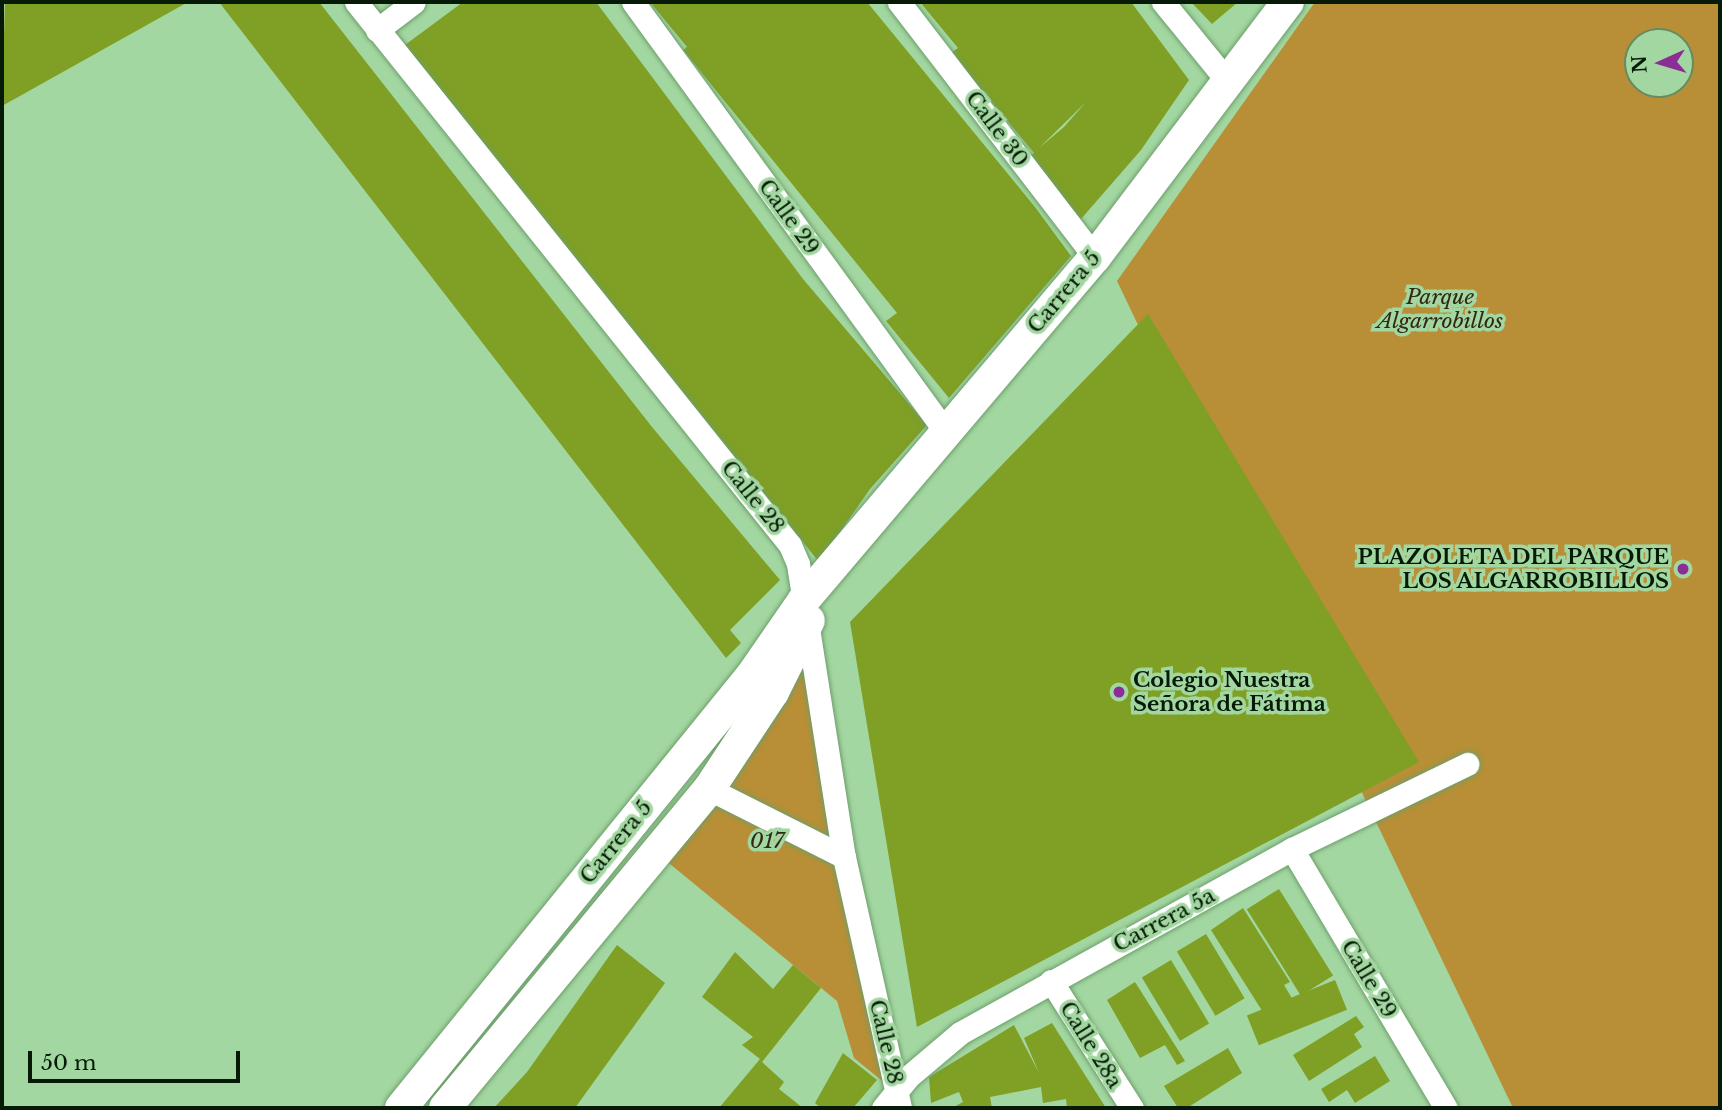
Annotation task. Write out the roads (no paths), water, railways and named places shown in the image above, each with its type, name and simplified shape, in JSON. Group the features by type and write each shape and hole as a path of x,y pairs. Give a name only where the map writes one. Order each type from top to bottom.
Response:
{"street":[{"name":"Calle 28","path":"356,2 786,538 798,564 844,857 893,1103"},
{"path":"377,30 414,2"},
{"name":"Calle 29","path":"633,2 944,431"},
{"name":"Calle 30","path":"899,2 1095,257"},
{"path":"1163,2 1228,82"},
{"name":"Carrera 5","path":"445,1108 709,789 773,692 806,612 827,573 944,431 1095,257 1288,2"},
{"name":"Carrera 5","path":"401,1108 806,612"},
{"name":"Carrera 5a","path":"893,1103 960,1033 1292,849 1467,764"},
{"path":"709,789 844,857"},
{"name":"Calle 29","path":"1292,849 1446,1108"},
{"name":"Calle 28a","path":"1051,981 1132,1108"}],"place":[{"name":"PLAZOLETA DEL PARQUE LOS ALGARROBILLOS","path":"1683,569"},
{"name":"Colegio Nuestra Señora de Fátima","path":"1119,692"}],"park label":[{"name":"Parque Algarrobillos","path":"1440,309"},
{"name":"017","path":"767,841"}]}
